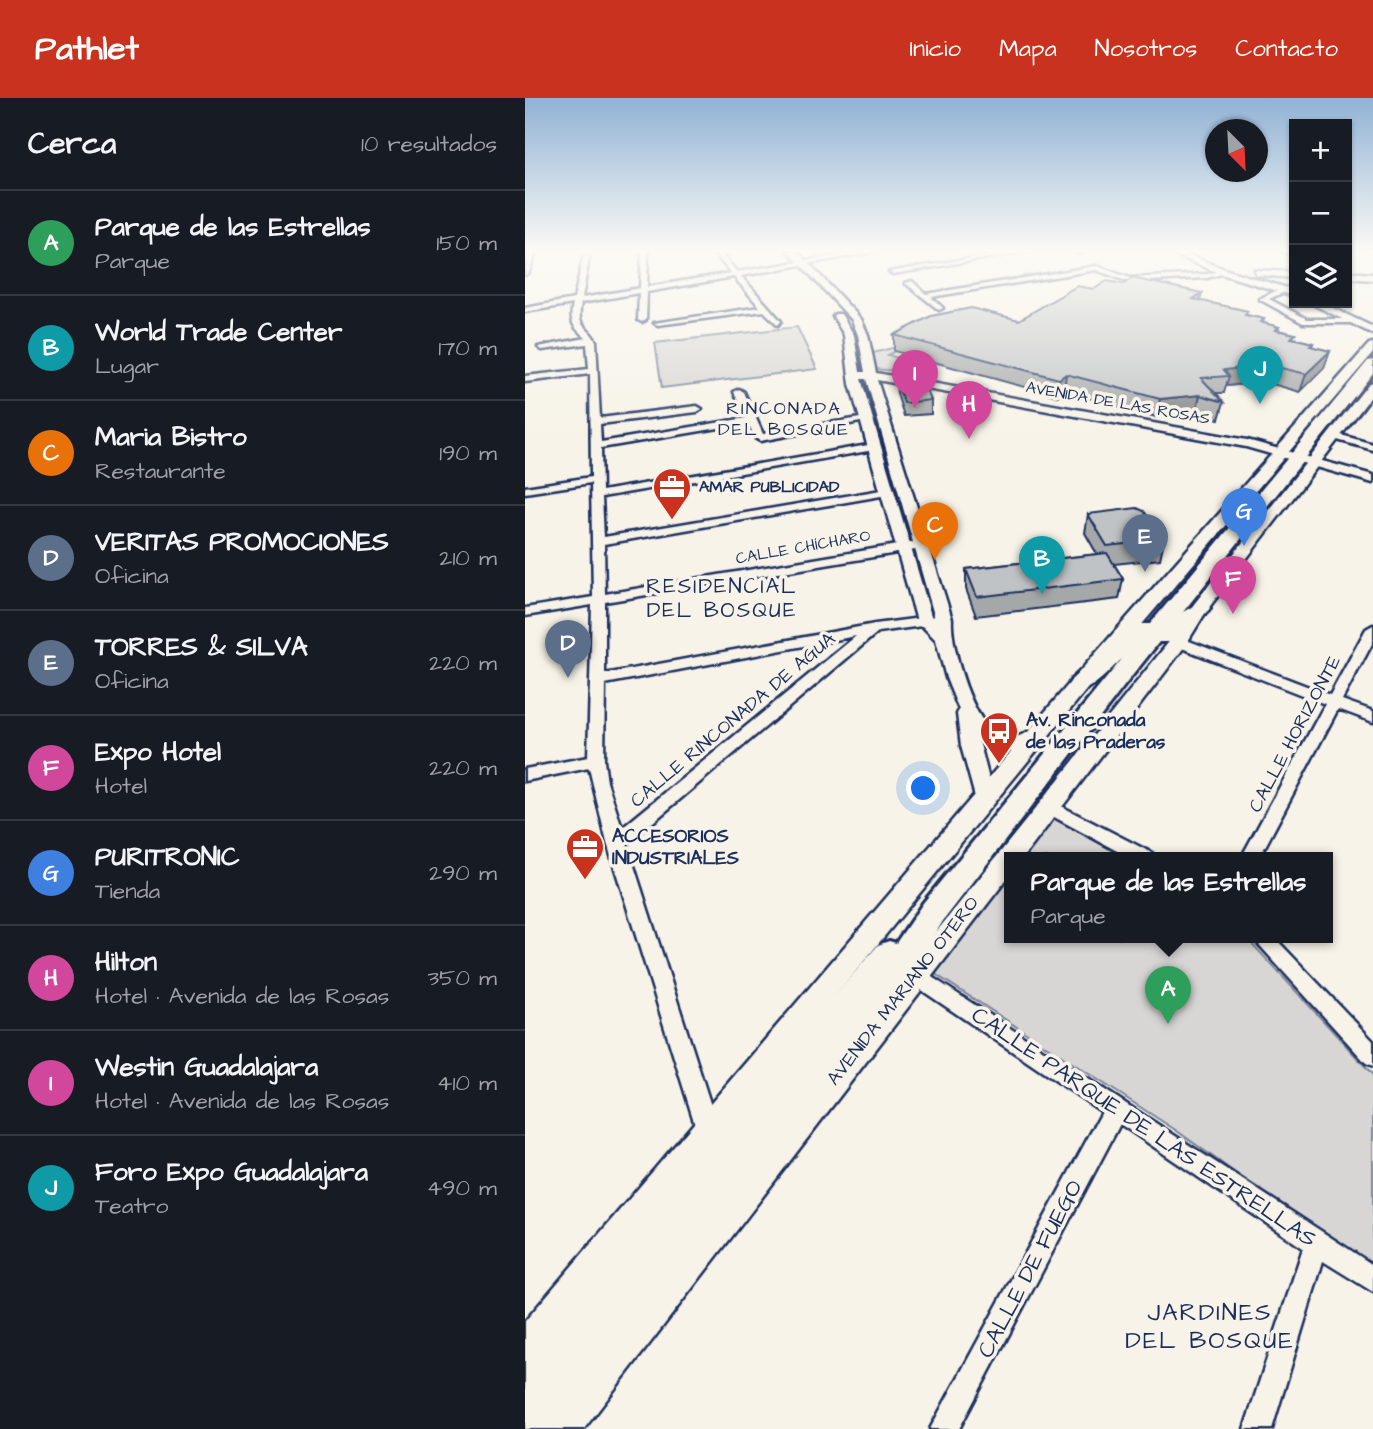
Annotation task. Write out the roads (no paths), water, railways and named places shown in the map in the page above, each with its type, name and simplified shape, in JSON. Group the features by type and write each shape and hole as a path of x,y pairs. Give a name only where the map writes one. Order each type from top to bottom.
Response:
{"main road":[{"name":"AVENIDA MARIANO OTERO","path":"1006,852 1049,806 1179,642 1294,461 1373,346"},
{"name":"AVENIDA MARIANO OTERO","path":"561,1429 898,968 933,912 1373,364"},
{"name":"AVENIDA MARIANO OTERO","path":"525,1348 1042,733 1080,684 1294,461 1334,436 1373,386"},
{"path":"1080,684 1196,582"},
{"path":"1120,676 1200,608"},
{"name":"AVENIDA MARIANO OTERO","path":"525,1394 898,968 1004,854"},
{"name":"AVENIDA MARIANO OTERO","path":"531,1429 898,968"}],"street":[{"path":"576,313 576,325 588,334 592,341 594,371 599,599 596,761 601,795 708,1131"},
{"path":"642,313 642,320"},
{"path":"658,323 754,313"},
{"path":"769,313 778,323"},
{"path":"837,313 849,335 855,380 925,621"},
{"path":"850,313 856,319 863,335 871,379 921,545 966,709 970,746 984,799"},
{"path":"1291,313 1306,321 1353,321"},
{"path":"1336,313 1373,331"},
{"path":"694,320 697,331"},
{"path":"541,347 592,341"},
{"path":"525,379 594,371"},
{"name":"AVENIDA DE LAS ROSAS","path":"855,380 871,379 953,391 1239,443 1373,488"},
{"name":"AVENIDA DE LAS ROSAS","path":"871,379 914,391 1294,461 1373,479"},
{"path":"914,391 953,391"},
{"path":"739,392 760,438 866,420"},
{"path":"595,422 697,409"},
{"path":"596,446 751,420"},
{"path":"1334,436 1373,447"},
{"path":"525,490 597,487 874,446"},
{"path":"598,541 887,492"},
{"name":"CALLE CHÍCHARO","path":"525,612 921,545"},
{"path":"598,680 875,628 925,621 943,628"},
{"name":"CALLE RINCONADA DE AGUA","path":"616,842 875,628"},
{"name":"CALLE HORIZONTE","path":"1253,852 1373,629"},
{"path":"1179,642 1373,717"},
{"path":"966,709 980,733 996,743 1014,745 1042,733"},
{"path":"525,775 596,761"},
{"path":"1049,806 1135,852"},
{"path":"1267,943 1373,1056"},
{"name":"CALLE PARQUE DE LAS ESTRELLAS","path":"898,968 1373,1280"},
{"name":"CALLE DE FUEGO","path":"944,1429 1116,1109"},
{"path":"1258,1429 1317,1242"}],"place":[{"name":"Foro Expo Guadalajara","path":"1260,404"},
{"name":"Westin Guadalajara","path":"915,408"},
{"name":"Hilton","path":"969,439"},
{"name":"AMAR PUBLICIDAD","path":"672,521"},
{"name":"PURITRONIC","path":"1244,546"},
{"name":"Maria Bistro","path":"935,560"},
{"name":"TORRES & SILVA","path":"1145,572"},
{"name":"World Trade Center","path":"1042,594"},
{"name":"Expo Hotel","path":"1233,614"},
{"name":"VERITAS PROMOCIONES","path":"568,678"},
{"name":"Av. Rinconada de las Praderas","path":"999,765"},
{"name":"ACCESORIOS INDUSTRIALES","path":"585,881"},
{"name":"Parque de las Estrellas","path":"1168,1024"}],"district":[{"name":"RINCONADA DEL BOSQUE","path":"784,418"},
{"name":"RESIDENCIAL DEL BOSQUE","path":"722,598"},
{"name":"JARDINES DEL BOSQUE","path":"1210,1327"}]}
